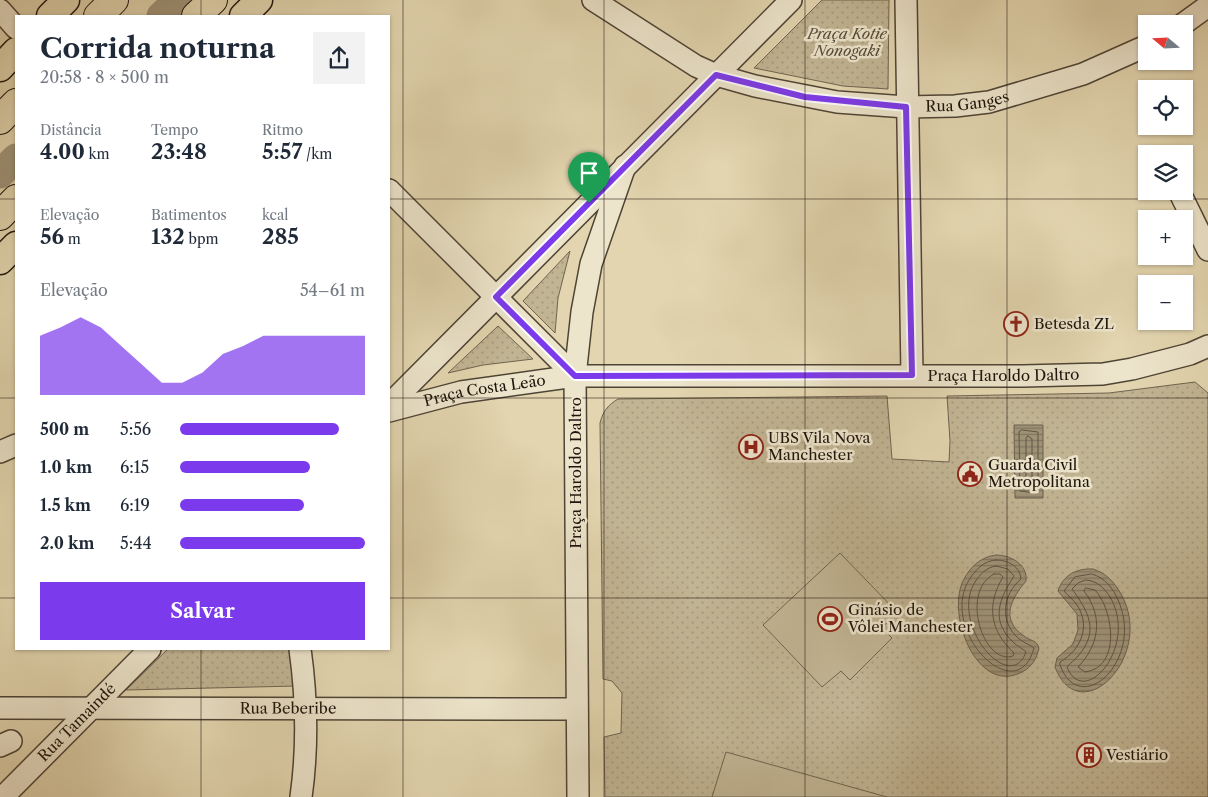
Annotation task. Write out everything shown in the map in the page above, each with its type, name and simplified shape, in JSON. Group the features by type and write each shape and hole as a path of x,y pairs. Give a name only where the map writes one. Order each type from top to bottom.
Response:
{"highway":[{"path":"99,15 114,0"},
{"path":"0,120 15,104"},
{"path":"0,216 15,200"}],"main road":[{"path":"51,15 66,0"},
{"path":"244,15 259,0"},
{"path":"0,68 15,52"},
{"path":"0,261 15,247"}],"street":[{"name":"Rua Ganges","path":"593,0 696,66 716,75 805,97 906,107 956,106 1011,97 1104,67 1138,50"},
{"path":"390,404 791,0"},
{"path":"906,0 906,107 912,375"},
{"path":"1193,17 1208,6"},
{"path":"0,10 15,27"},
{"path":"575,376 582,312 591,264 625,166"},
{"path":"390,191 575,376"},
{"path":"1183,200 1208,250"},
{"name":"Praça Haroldo Daltro","path":"578,797 575,376 1103,374 1132,370 1202,354"},
{"name":"Praça Costa Leão","path":"390,411 461,392 575,376"},
{"path":"0,452 15,445"},
{"name":"Rua Tamaindé","path":"3,797 149,650"},
{"path":"300,650 306,709 306,762 301,797"},
{"name":"Rua Beberibe","path":"0,708 576,709"}],"green space":[{"name":"Praça Kotie Nonogaki","path":"822,0 889,0 888,89 843,86 754,68"},
{"path":"570,251 558,298 555,333 523,301"},
{"path":"498,326 533,359 483,365 448,373"},
{"path":"1195,382 1208,393 1208,797 605,797 604,737 621,733 622,693 612,681 603,679 600,423 604,412 614,401 618,399 887,396 892,459 949,462 950,441 947,396 1109,393"},
{"name":"Ginásio de Vôlei Manchester","path":"840,553 897,612 882,628 892,638 850,680 841,671 822,687 763,625"},
{"path":"167,650 293,650 297,686 126,690"},
{"path":"726,752 887,797 712,797"}],"water":[{"path":"1014,425 1043,425 1043,498 1015,498"},
{"path":"996,555 1012,559 1021,565 1024,570 1026,581 1016,594 1010,608 1010,616 1016,629 1026,638 1035,642 1039,648 1029,668 1006,676 991,672 979,662 969,647 962,630 959,611 959,594 967,574 981,560"},
{"path":"1093,569 1109,578 1121,594 1129,618 1129,641 1122,661 1110,678 1096,689 1081,692 1066,685 1055,667 1057,658 1073,644 1078,630 1077,614 1058,591 1063,581 1071,574 1076,571"}],"waterway":[{"path":"162,15 178,0"},
{"path":"0,174 15,159"}],"place":[{"name":"Betesda ZL","path":"1016,324"},
{"name":"UBS Vila Nova Manchester","path":"751,447"},
{"name":"Guarda Civil Metropolitana","path":"970,474"},
{"name":"Ginásio de Vôlei Manchester","path":"830,619"},
{"name":"Vestiário","path":"1089,755"}],"route":[{"path":"716,75 805,97 837,102 906,107 912,375 575,376 496,297 589,203 716,75"}]}
